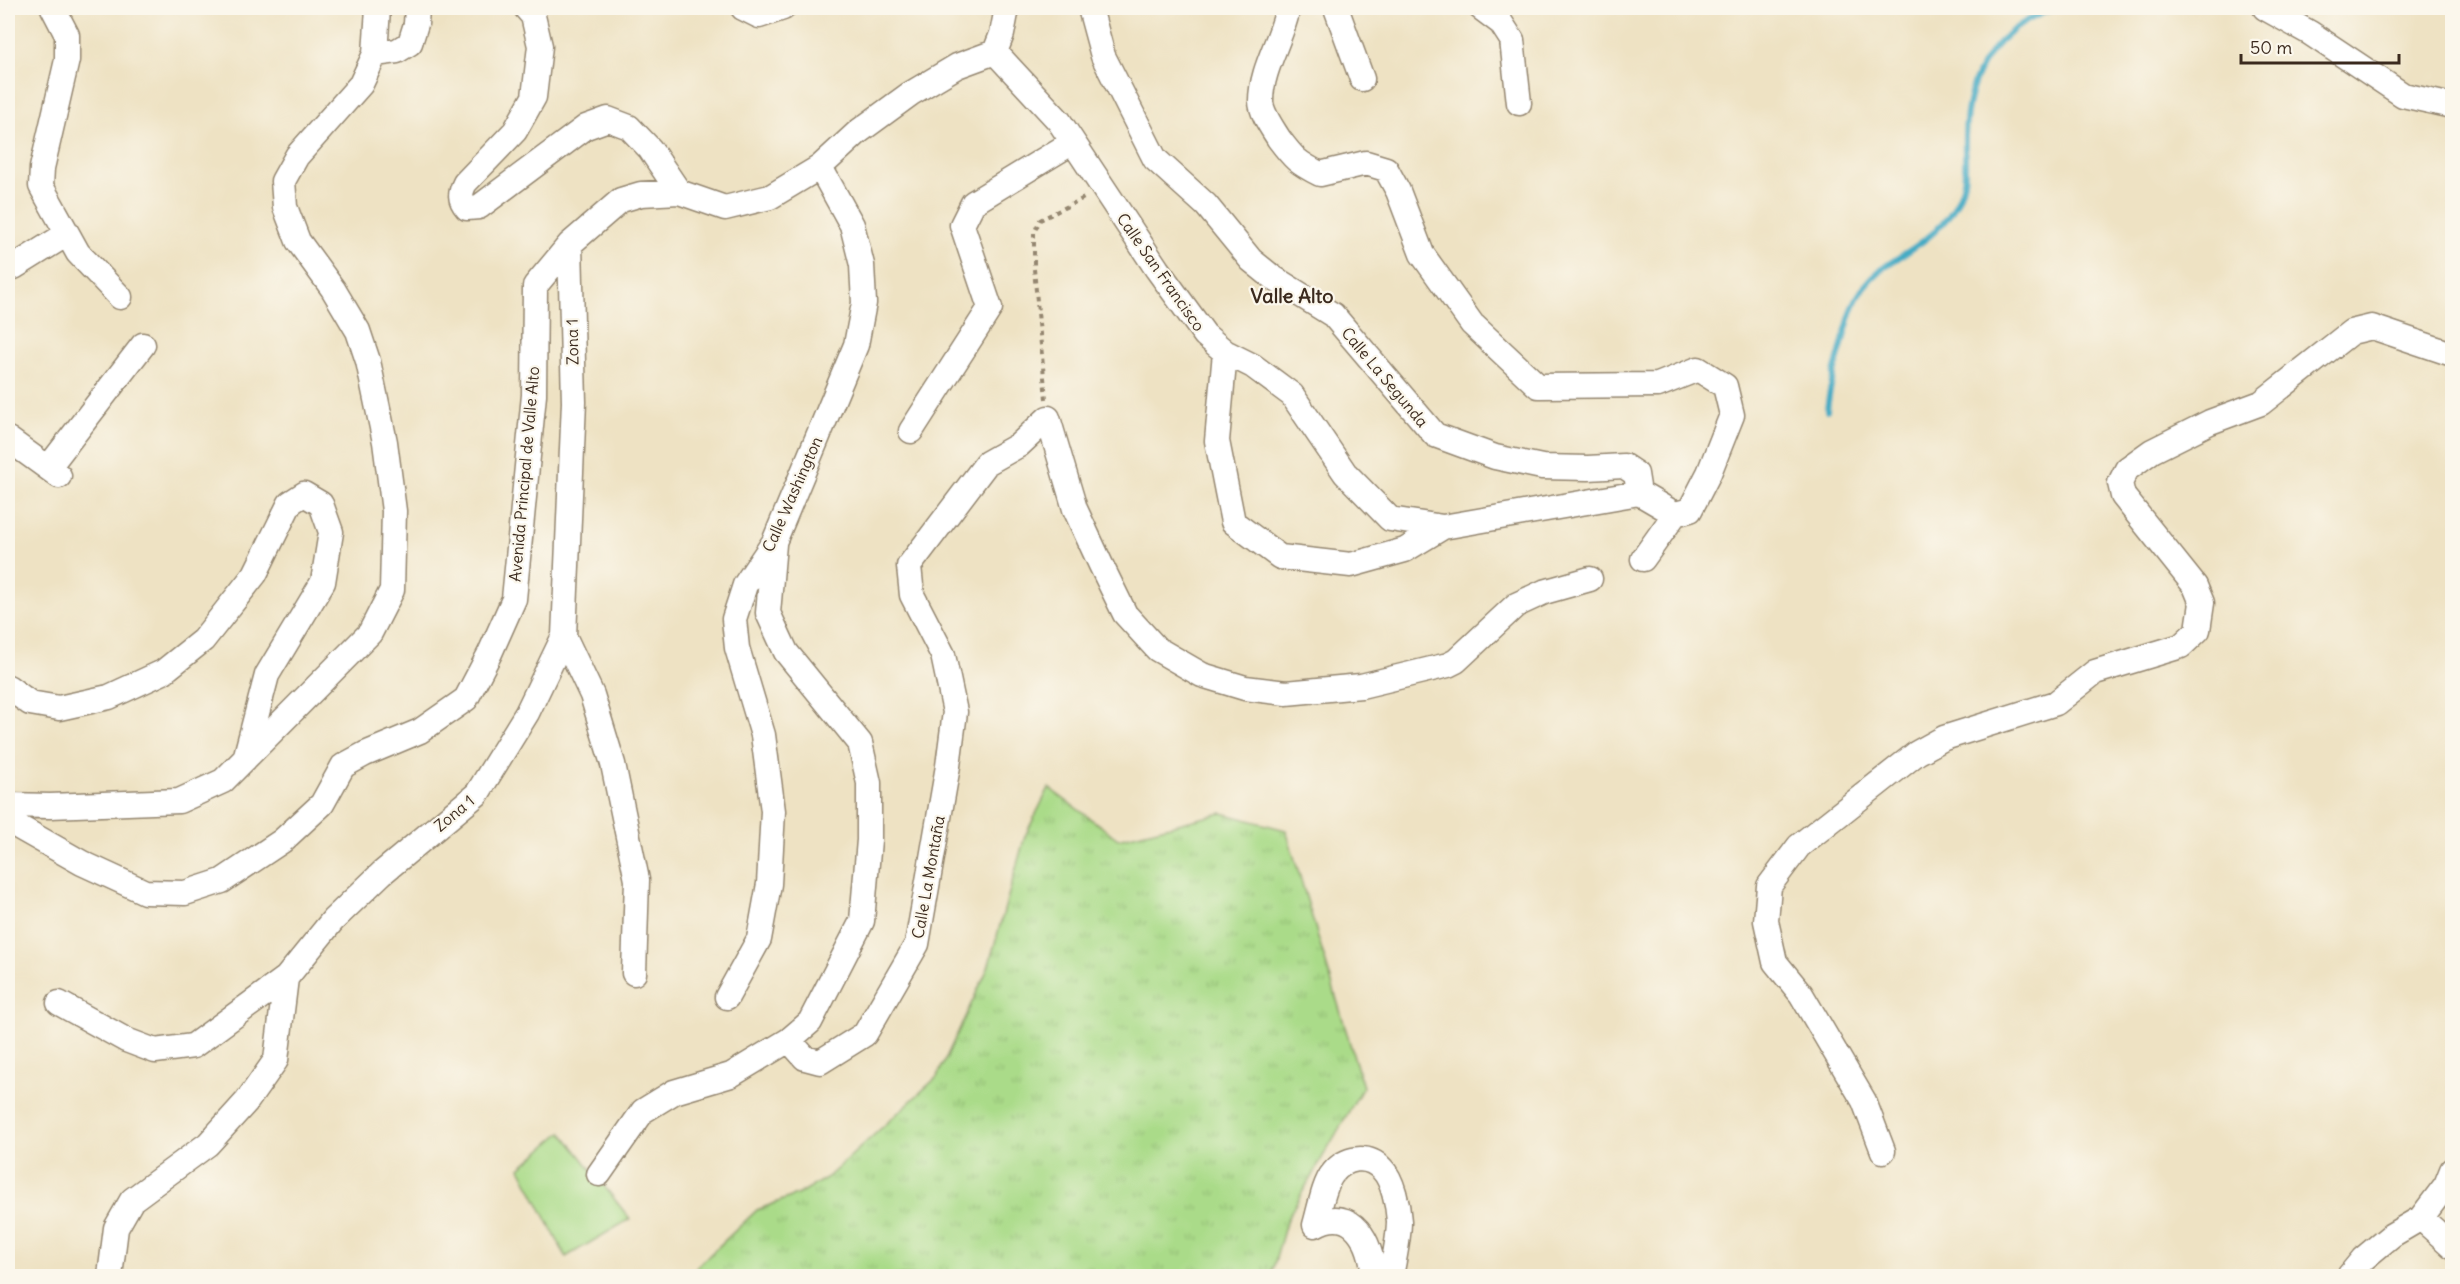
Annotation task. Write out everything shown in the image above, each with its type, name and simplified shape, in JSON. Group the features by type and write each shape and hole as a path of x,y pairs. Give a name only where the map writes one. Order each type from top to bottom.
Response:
{"street":[{"path":"53,8 67,35 67,60 42,168 41,186 78,253 120,297"},
{"path":"8,805 179,801 223,781 370,633 392,590 394,511 385,442 368,361 358,331 333,289 298,241 285,207 283,182 297,156 361,84 375,54 378,8"},
{"path":"375,54 397,51 410,43 416,24 417,8"},
{"path":"526,8 533,16 540,46 534,97 515,131 465,183 460,192 461,202 467,208 479,207 586,128 608,120 629,127 650,149 679,192"},
{"path":"743,8 759,16 783,8"},
{"path":"995,52 1002,34 1007,8"},
{"name":"Calle La Segunda","path":"1090,8 1103,56 1155,159 1206,205 1251,260 1272,277 1333,315 1435,435 1495,457 1542,467 1624,466 1636,474 1639,493"},
{"path":"1288,8 1285,25 1267,68 1261,103 1272,129 1297,163 1320,174 1366,163 1386,169 1398,191 1422,254 1472,324 1538,386 1658,385 1698,369 1725,386 1732,415 1709,473 1690,510 1675,514 1643,559"},
{"path":"1336,8 1362,79"},
{"path":"1482,8 1501,23 1512,40 1519,103"},
{"path":"2265,8 2310,33 2403,95 2452,106"},
{"name":"Avenida Principal de Valle Alto","path":"8,821 82,863 145,892 185,893 222,881 282,842 322,804 343,766 420,731 466,699 514,599 534,395 535,286 570,244 621,200 641,194 679,192 725,208 770,197 819,167 858,132 910,94 957,66 995,52"},
{"name":"Calle San Francisco","path":"995,52 1059,121 1205,334 1225,352 1253,366 1292,395 1345,473 1390,519 1443,527 1639,493"},
{"path":"911,431 990,308 962,225 973,203 1073,142"},
{"name":"Calle Washington","path":"727,997 759,939 770,884 773,811 763,735 737,648 734,619 745,585 774,542 856,345 864,303 862,266 852,225 819,167"},
{"path":"8,266 14,267 67,234"},
{"name":"Zona 1","path":"59,1003 126,1040 155,1051 193,1046 286,978 333,920 382,873 477,794 527,713 564,636 574,402 570,244"},
{"path":"1883,1150 1864,1101 1800,994 1775,962 1766,921 1769,886 1799,846 1917,753 1944,738 2056,703 2095,672 2181,646 2198,630 2202,603 2195,586 2122,496 2120,483 2127,469 2152,451 2200,427 2261,403 2351,332 2372,327 2452,354"},
{"path":"8,439 54,472 144,345"},
{"path":"1225,352 1217,441 1233,522 1280,557 1351,565 1406,550 1443,527"},
{"path":"1048,418 1075,509 1125,614 1157,649 1202,675 1245,688 1286,693 1360,686 1448,665 1456,661 1516,605 1544,592 1590,579"},
{"name":"Calle La Montaña","path":"789,1040 805,1058 820,1062 865,1034 917,944 948,766 955,711 943,655 912,594 909,566 987,463 1018,445 1048,418"},
{"path":"1639,493 1675,514"},
{"path":"8,687 30,703 58,708 109,698 163,672 203,640 255,574 290,503 304,494 321,504 331,532 323,582 267,675 244,760"},
{"path":"599,1174 643,1111 674,1092 731,1075 789,1040 810,1022 862,921 869,840 869,783 860,743 786,652 768,613 774,542"},
{"path":"564,636 592,695 614,764 637,880 634,973"},
{"path":"110,1276 116,1228 132,1200 208,1144 247,1101 276,1060 286,978"},
{"path":"1374,1276 1369,1250 1356,1227 1338,1217 1315,1225 1331,1175 1347,1161 1365,1159 1374,1163 1382,1169 1391,1186 1399,1221 1391,1276"},
{"path":"2349,1276 2363,1259 2392,1236 2421,1218 2446,1185 2452,1170"},
{"path":"2421,1218 2452,1246"}],"path":[{"path":"1048,418 1034,269 1034,233 1040,220 1103,188"}],"green space":[{"path":"1049,788 1118,839 1222,813 1286,830 1363,1087 1287,1219 1271,1276 692,1276 697,1267 757,1210 799,1194 828,1177 937,1077 988,968 1025,836"},
{"path":"562,1132 630,1219 566,1257 520,1168"}],"waterway":[{"path":"1827,410 1832,381 1847,326 1860,292 1877,272 1940,227 1958,200 1965,174 1967,113 1978,73 2000,41 2015,28 2055,8"}],"district":[{"name":"Valle Alto","path":"1292,296"}]}
